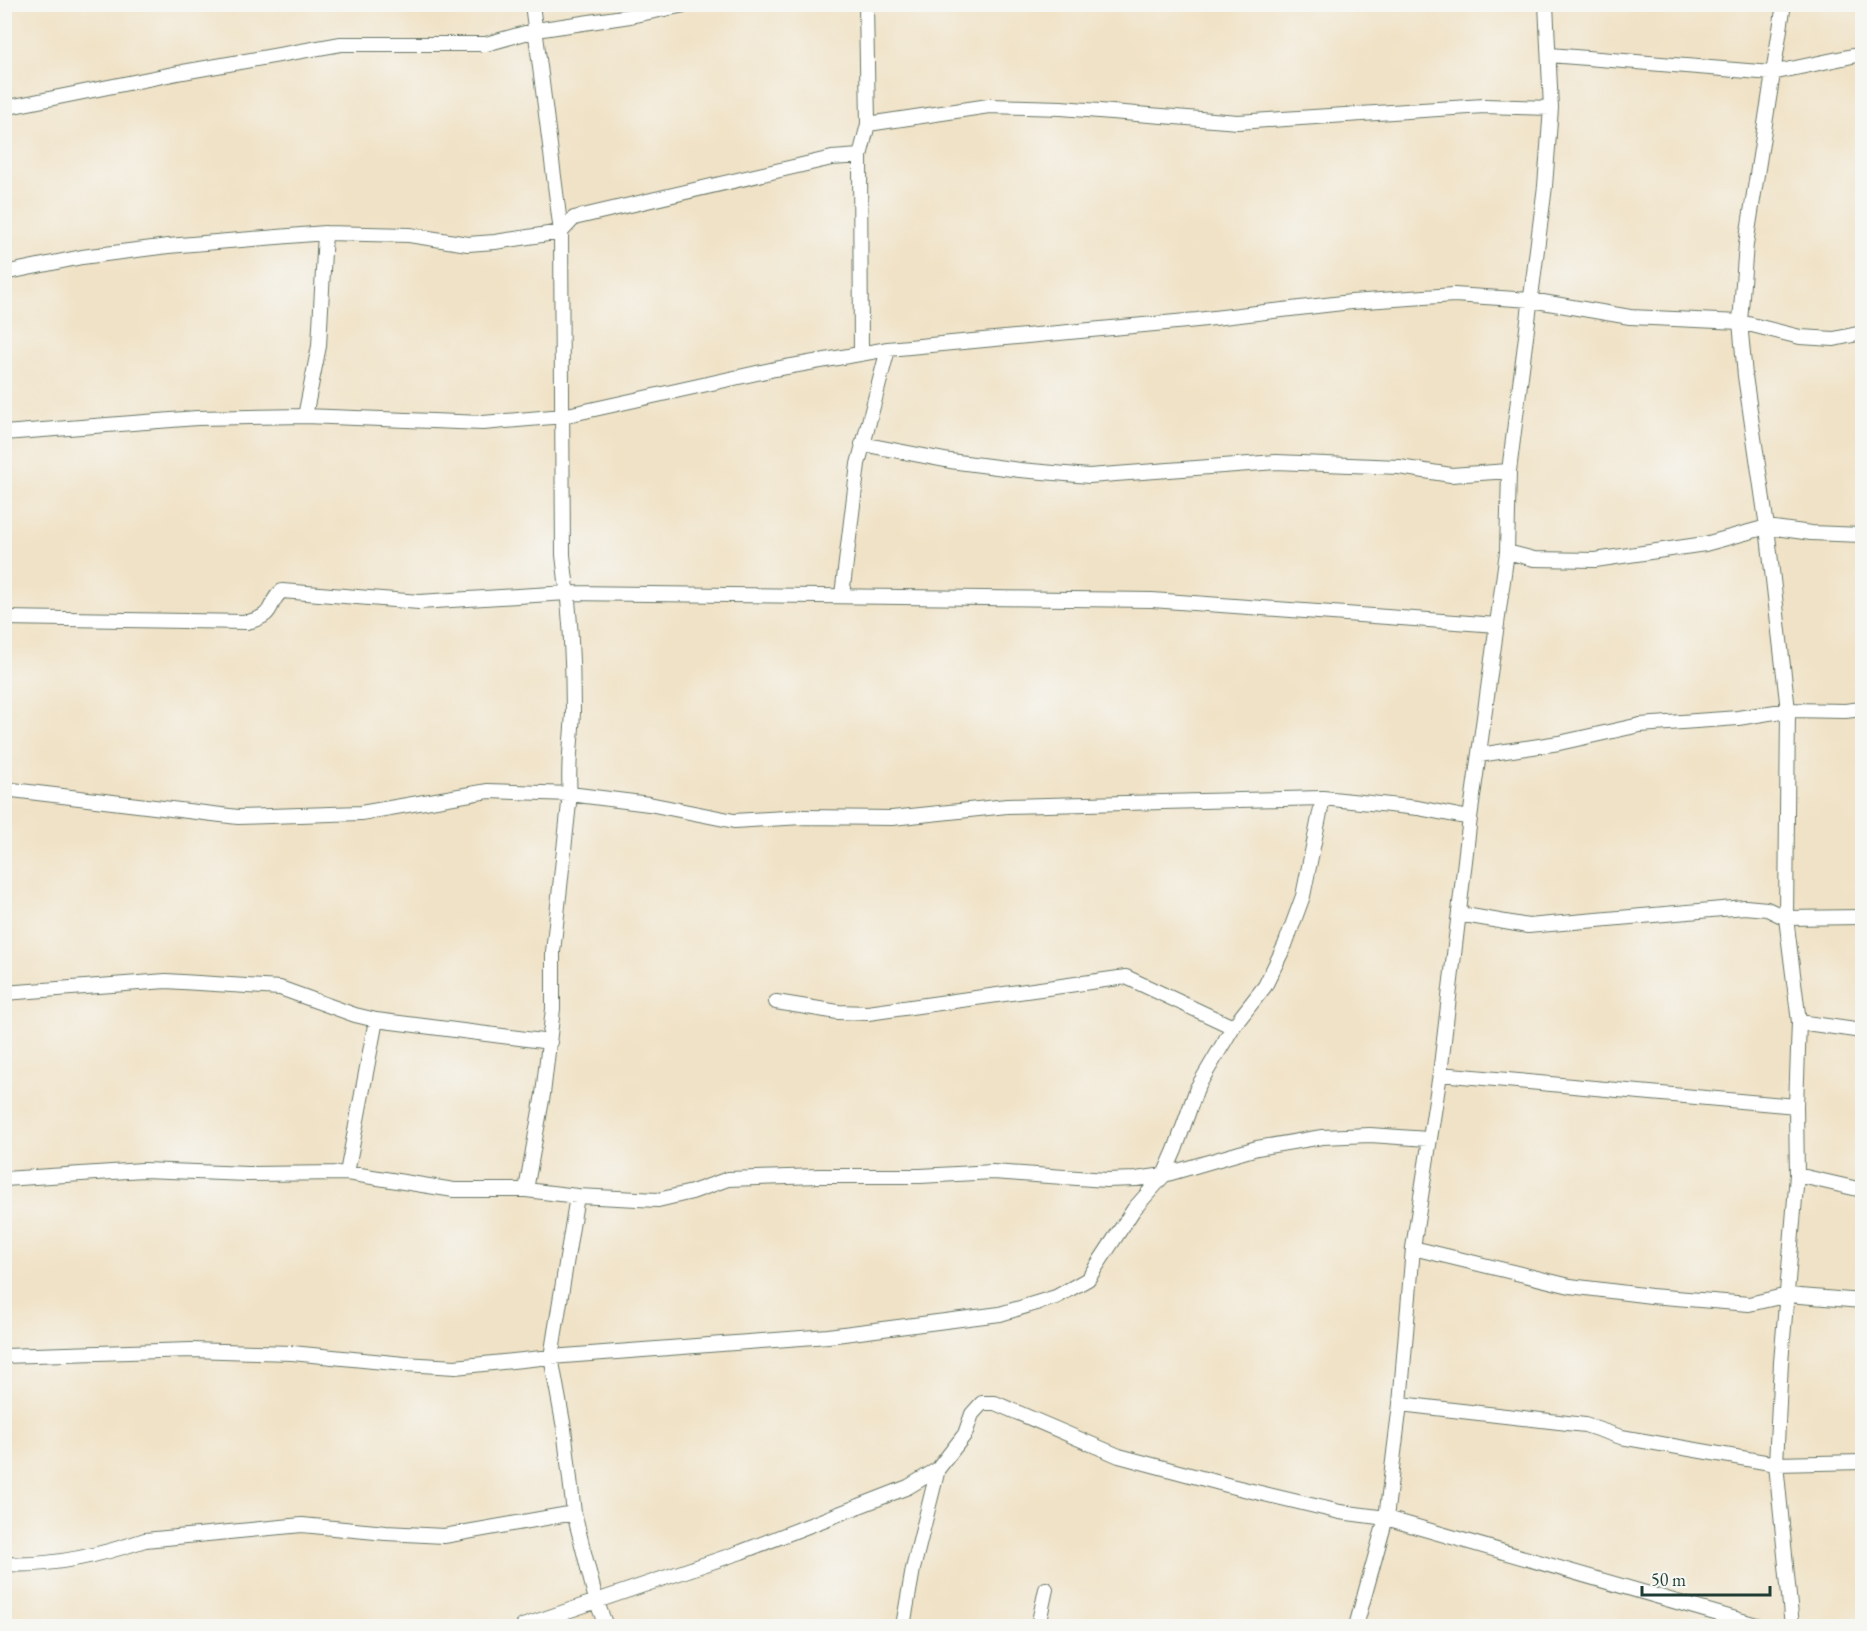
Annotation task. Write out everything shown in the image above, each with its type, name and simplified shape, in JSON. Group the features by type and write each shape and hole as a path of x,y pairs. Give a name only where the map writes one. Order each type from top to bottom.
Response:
{"street":[{"path":"526,1190 554,1009 553,952 570,794 568,774 573,712 568,592 563,555 561,475 563,416 561,232 532,4"},
{"path":"4,108 183,72 341,44 486,44 536,30 630,16 690,4"},
{"path":"861,354 860,156 868,124 866,4"},
{"path":"1356,1626 1386,1518 1400,1404 1413,1248 1428,1139 1440,1074 1470,818 1507,552 1509,471 1545,186 1551,108 1546,4"},
{"path":"1784,4 1746,244 1740,322 1788,710 1786,918 1799,1022 1796,1106 1797,1174 1781,1362 1776,1464 1792,1626"},
{"path":"1550,55 1772,74 1863,54"},
{"path":"868,124 989,106 1061,108 1238,123 1484,106 1551,108"},
{"path":"4,273 81,257 168,246 324,233 408,235 468,244 495,242 561,232 574,218 832,158 860,156"},
{"path":"305,416 319,346 324,233"},
{"path":"4,433 197,418 305,416 483,423 563,416 775,369 888,349 1197,320 1362,301 1454,294 1531,300 1630,317 1740,322 1800,337 1834,339 1863,333"},
{"path":"842,595 858,464 888,349"},
{"path":"862,444 950,461 1089,476 1276,462 1399,467 1451,475 1509,471"},
{"path":"1507,552 1534,559 1595,560 1705,544 1767,527 1811,534 1863,535"},
{"path":"4,618 247,622 257,620 269,613 282,591 419,602 568,592 1152,600 1497,625"},
{"path":"1479,755 1559,742 1640,725 1738,718 1788,710 1863,709"},
{"path":"4,789 238,817 361,813 488,790 570,794 650,804 734,821 804,817 892,818 1007,806 1323,798 1418,808 1470,818"},
{"path":"4,1356 191,1350 292,1353 454,1367 551,1356 828,1336 1000,1314 1056,1297 1088,1279 1134,1209 1164,1175 1197,1088 1233,1027 1265,986 1285,945 1303,896 1323,798"},
{"path":"1459,914 1528,926 1745,907 1767,909 1786,918 1863,916"},
{"path":"776,1002 838,1012 868,1013 1126,977 1233,1027"},
{"path":"4,993 166,981 280,988 376,1020 550,1042"},
{"path":"347,1173 376,1020"},
{"path":"1799,1022 1863,1031"},
{"path":"1440,1074 1796,1106"},
{"path":"4,1179 143,1170 248,1174 347,1173 454,1190 526,1190 577,1196 657,1200 692,1192 728,1179 920,1176 993,1172 1106,1180 1164,1175 1257,1148 1323,1137 1370,1135 1428,1139"},
{"path":"1797,1174 1863,1190"},
{"path":"577,1196 551,1356 564,1428 574,1513 596,1600 606,1626"},
{"path":"1413,1248 1570,1286 1639,1295 1749,1304 1788,1295 1863,1301"},
{"path":"523,1626 741,1552 908,1487 938,1469 966,1434 972,1414 982,1403 995,1403 1119,1456 1340,1512 1386,1518 1760,1626"},
{"path":"1400,1404 1585,1425 1621,1437 1776,1464 1863,1462"},
{"path":"903,1626 913,1569 938,1469"},
{"path":"4,1564 27,1565 80,1557 126,1547 145,1540 302,1525 444,1536 574,1513"},
{"path":"1038,1626 1047,1589"}]}
